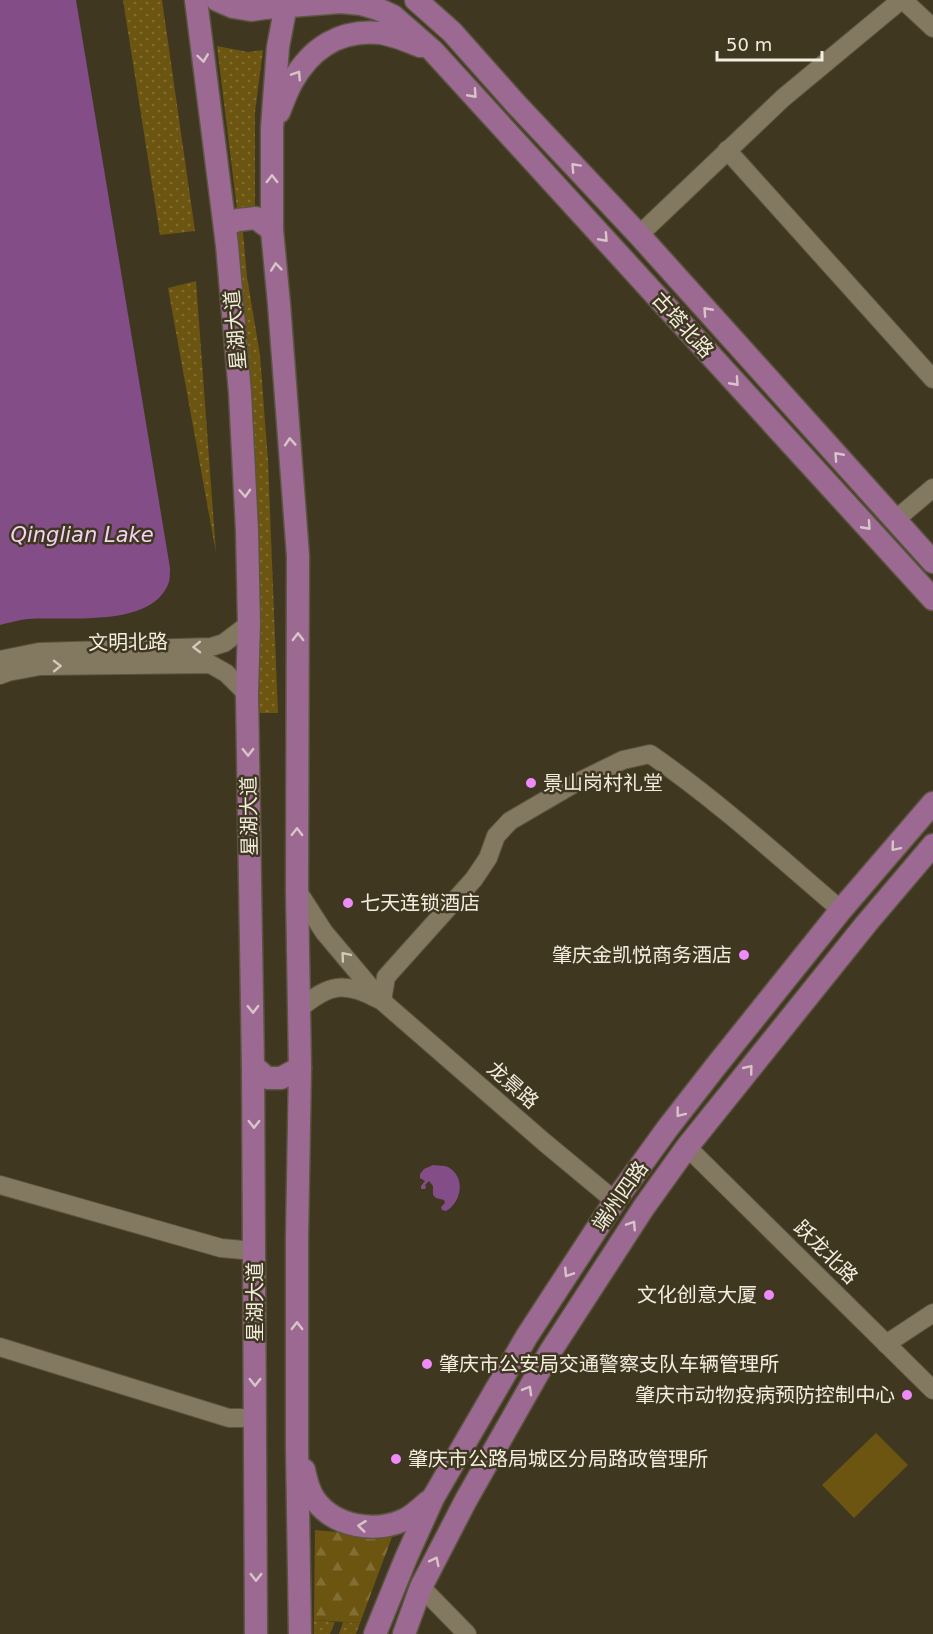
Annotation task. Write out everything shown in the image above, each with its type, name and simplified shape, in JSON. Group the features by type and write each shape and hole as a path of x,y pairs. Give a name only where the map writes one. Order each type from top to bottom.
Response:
{"main road":[{"name":"星湖大道","path":"196,0 225,225 240,393 247,530 256,1634"},
{"name":"古塔北路","path":"217,0 233,7 251,10 279,4 341,2 361,4 393,16 433,51 933,598"},
{"path":"416,0 452,32"},
{"path":"431,0 452,32"},
{"path":"279,4 272,128 272,230 298,556 297,890 300,1068 297,1448 300,1634"},
{"name":"古塔北路","path":"452,32 639,235 933,562"},
{"path":"272,128 291,82 318,49 332,41 362,33 382,33 433,51"},
{"path":"498,122 516,104"},
{"path":"225,225 238,220 256,218 272,230"},
{"name":"端州四路","path":"381,1632 406,1558 433,1498 527,1336 615,1201 674,1120 778,988 933,802"},
{"name":"端州四路","path":"404,1634 421,1587 466,1500 550,1352 644,1207 687,1147 866,924 933,845"},
{"path":"778,988 801,1005"},
{"path":"253,1066 267,1078 281,1078 300,1068"},
{"path":"297,1448 307,1483 315,1500 325,1510 345,1523 372,1527 404,1520 433,1498"}],"street":[{"path":"639,235 783,98 902,0 933,28"},
{"path":"728,150 933,379"},
{"path":"895,520 933,488"},
{"name":"文明北路","path":"0,660 39,652 212,647 224,643 249,624"},
{"name":"文明北路","path":"0,675 40,666 210,664 226,672 248,694"},
{"path":"382,1001 386,977 474,879 488,858 496,836 510,821 570,786 623,760 650,754 722,809 841,910"},
{"path":"297,890 324,932 382,1001"},
{"path":"299,1009 313,997 327,990 342,987 360,989 382,1001"},
{"name":"龙景路","path":"382,1001 615,1201"},
{"name":"跃龙北路","path":"687,1147 933,1390"},
{"path":"0,1185 221,1248 254,1251"},
{"path":"886,1344 933,1313"},
{"path":"0,1347 228,1418 255,1418"},
{"path":"421,1587 467,1634"}],"green space":[{"path":"123,0 162,0 195,231 160,235"},
{"path":"217,46 248,52 263,50 255,112 255,209 237,209"},
{"path":"231,232 243,232 247,277 260,355 268,461 278,713 259,713 249,461"},
{"path":"196,281 216,553 168,288"},
{"path":"876,1433 908,1465 854,1518 822,1485"},
{"path":"315,1530 392,1537 360,1623 314,1620"},
{"path":"314,1620 335,1622 330,1634 314,1634"},
{"path":"343,1622 360,1623 356,1634 339,1634"}],"water":[{"name":"Qinglian Lake","path":"0,0 76,0 170,568 169,582 160,597 146,607 127,614 107,617 28,619 0,625"},
{"path":"433,1165 448,1167 458,1177 460,1189 456,1202 446,1211 441,1207 445,1203 444,1200 433,1195 433,1186 429,1181 425,1189 421,1189 425,1181 420,1178 420,1174 424,1169"}],"place":[{"name":"景山岗村礼堂","path":"531,783"},
{"name":"七天连锁酒店","path":"348,903"},
{"name":"肇庆金凯悦商务酒店","path":"744,955"},
{"name":"文化创意大厦","path":"769,1295"},
{"name":"肇庆市公安局交通警察支队车辆管理所","path":"427,1364"},
{"name":"肇庆市动物疫病预防控制中心","path":"907,1395"},
{"name":"肇庆市公路局城区分局路政管理所","path":"396,1459"}]}
